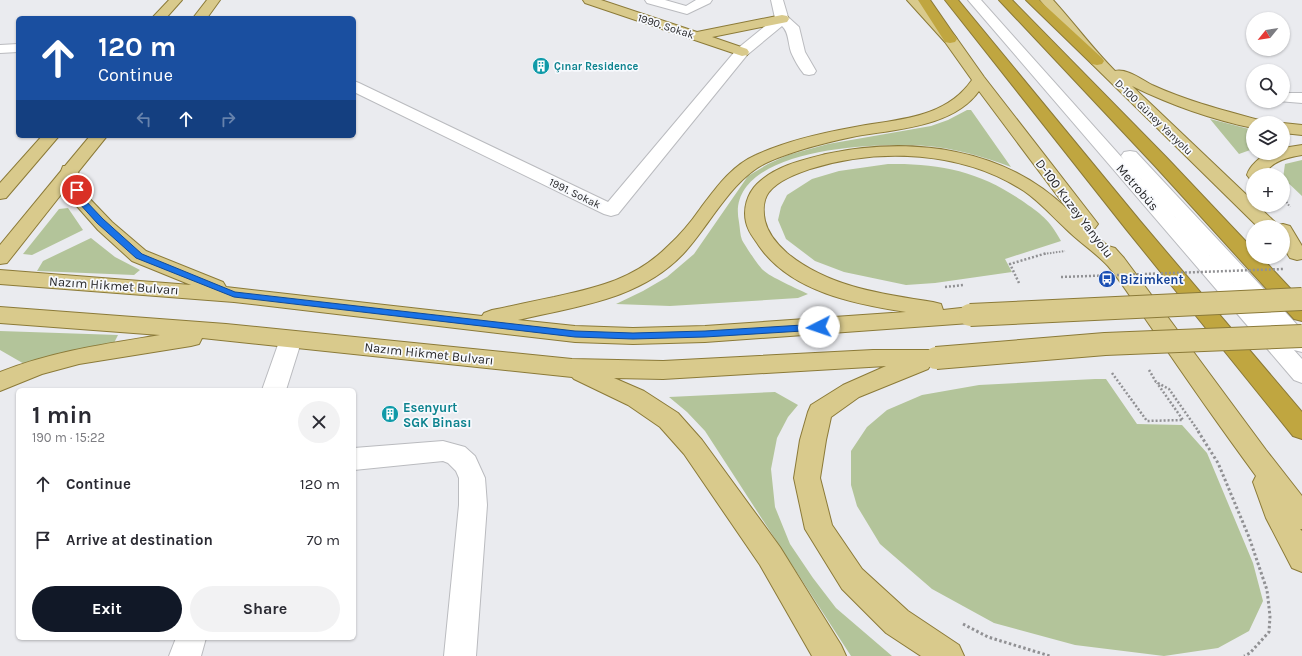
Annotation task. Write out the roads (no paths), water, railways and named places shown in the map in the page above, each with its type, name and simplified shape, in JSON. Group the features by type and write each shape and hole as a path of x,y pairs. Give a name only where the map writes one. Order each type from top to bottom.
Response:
{"highway":[{"path":"924,0 950,39"},
{"path":"951,0 1133,225 1302,429"},
{"path":"1005,0 1161,162 1302,314"},
{"path":"1032,0 1097,61"}],"main road":[{"path":"161,16 176,0"},
{"path":"202,16 214,0"},
{"name":"1990. Sokak","path":"589,0 742,52"},
{"name":"D-100 Kuzey Yanyolu","path":"913,0 950,39 979,80 1117,263 1257,458 1302,517"},
{"name":"D-100 Güney Yanyolu","path":"1046,0 1072,29 1097,61 1262,220"},
{"path":"697,36 782,19"},
{"path":"1097,61 1137,83 1174,100 1231,119 1246,122"},
{"path":"475,322 593,297 624,286 645,275 665,260 706,214 726,186 741,170 760,159 791,147 927,117 950,109 962,101 979,80"},
{"path":"1290,129 1302,130"},
{"path":"0,174 45,138"},
{"path":"0,194 48,138"},
{"path":"0,258 42,208 69,170 97,138"},
{"path":"1260,168 1264,162 1276,155 1302,150"},
{"path":"1117,263 1080,232 1049,202 1030,187 991,169 947,155 923,152 882,151 814,162 779,175 763,188 756,200 753,215 757,228 765,243 783,261 809,277 840,290 867,298 970,315 1302,299"},
{"path":"69,170 81,200 111,232 139,256 234,294"},
{"path":"1290,248 1295,261"},
{"name":"Nazım Hikmet Bulvarı","path":"0,277 234,294 575,334 633,336 705,334 970,315"},
{"name":"Nazım Hikmet Bulvarı","path":"0,316 226,332 572,368"},
{"path":"0,382 36,366 79,356 226,332"},
{"path":"572,368 663,370 874,358 936,358 1106,344 1302,336"},
{"path":"936,358 888,375 851,391 820,412 813,440 807,478 819,529 852,579 897,622 948,656"},
{"path":"572,368 636,398 670,420 694,447 770,556 830,656"},
{"path":"1257,458 1280,518 1302,559"}],"street":[{"path":"651,0 686,10 706,0"},
{"path":"777,0 782,19 792,27 798,52 809,71"},
{"name":"Metrobüs","path":"974,0 1302,374"},
{"name":"Metrobüs","path":"985,0 1302,344"},
{"path":"742,52 782,19"},
{"path":"0,49 16,48"},
{"name":"1991. Sokak","path":"356,87 611,210 742,52"},
{"path":"1290,98 1302,98"},
{"path":"275,388 291,339"},
{"path":"356,459 443,451 456,454 466,464 472,478 473,505 460,656"},
{"path":"184,656 190,640"}],"place":[{"name":"Çınar Residence","path":"541,66"},
{"name":"Bizimkent","path":"1107,279"},
{"name":"Esenyurt SGK Binası","path":"390,414"}]}
